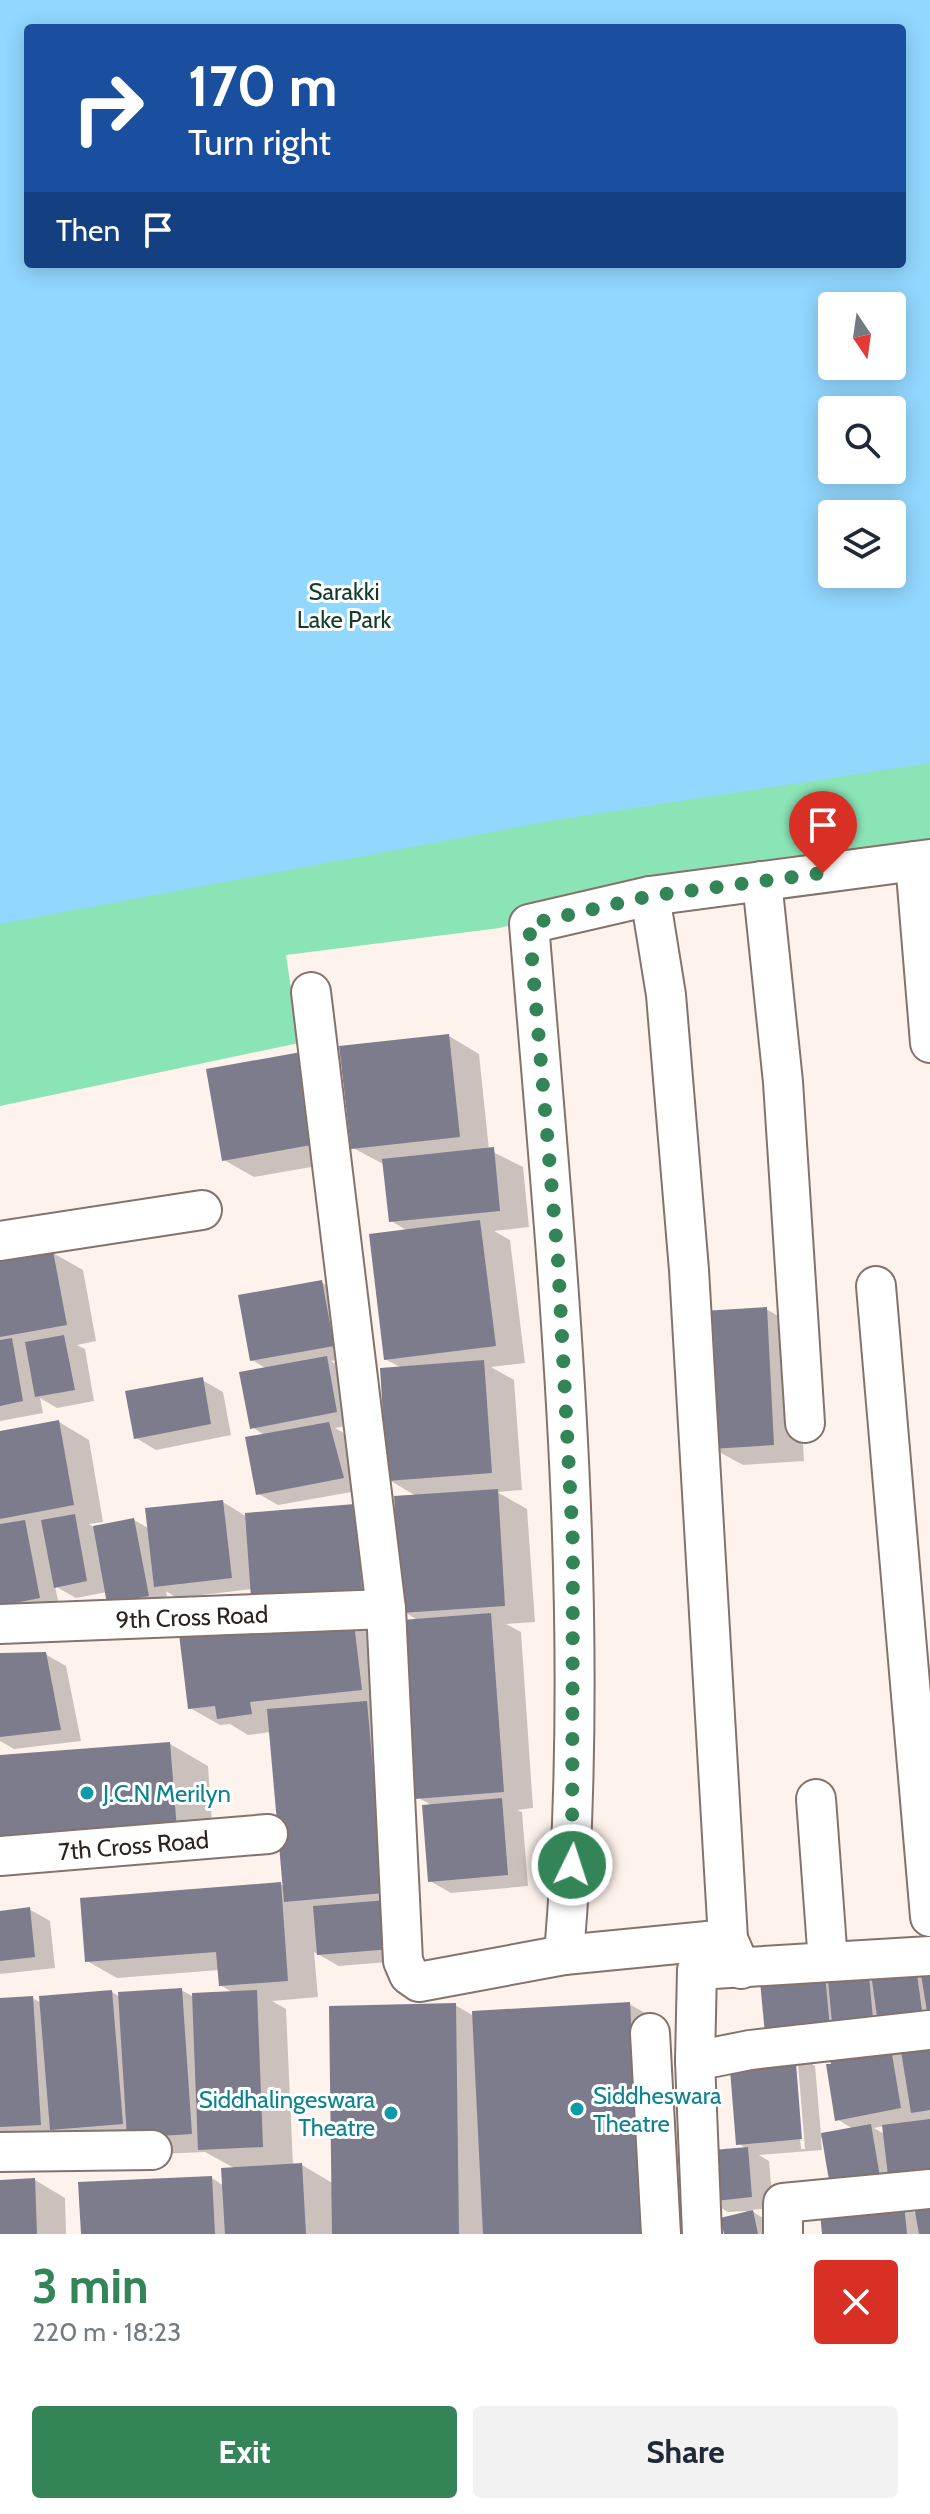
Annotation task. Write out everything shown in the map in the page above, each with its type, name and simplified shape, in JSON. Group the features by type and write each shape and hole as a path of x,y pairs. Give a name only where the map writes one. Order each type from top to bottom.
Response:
{"street":[{"path":"564,1955 574,1835 573,1545 558,1261 529,924 650,896 922,860 930,1043"},
{"path":"762,881 783,1082 805,1423"},
{"path":"650,896 666,995 689,1270 734,1954"},
{"path":"311,992 386,1609 403,1961 409,1975 419,1982 564,1955 734,1954 828,1962 930,1956"},
{"path":"0,1241 202,1210"},
{"path":"876,1286 930,1917"},
{"name":"9th Cross Road","path":"0,1624 386,1609"},
{"path":"816,1799 828,1962"},
{"name":"7th Cross Road","path":"0,1856 268,1834"},
{"path":"702,2234 695,2061 697,1970 734,1954"},
{"path":"695,2061 750,2050 930,2030"},
{"path":"650,2033 661,2234"},
{"path":"0,2152 152,2150"},
{"path":"783,2234 783,2203 930,2189"}],"green space":[{"name":"Sarakki Lake Park","path":"0,0 930,0 930,844 659,885 500,928 286,955 299,1043 0,1106"}],"water":[{"name":"Sarakki Lake Park","path":"0,0 930,0 930,763 555,820 0,924"}],"building":[{"path":"449,1034 460,1137 351,1149 339,1046"},
{"path":"301,1052 317,1144 222,1161 206,1069"},
{"path":"494,1147 500,1211 389,1222 382,1159"},
{"path":"480,1220 496,1346 384,1360 369,1234"},
{"path":"53,1251 67,1325 0,1337 0,1261"},
{"path":"322,1280 334,1346 250,1361 238,1295"},
{"path":"767,1307 774,1445 711,1449 703,1311"},
{"path":"64,1335 75,1390 35,1397 25,1342"},
{"path":"12,1338 23,1401 0,1406 0,1340"},
{"path":"327,1356 337,1412 250,1429 239,1372"},
{"path":"484,1360 492,1473 387,1481 380,1368"},
{"path":"203,1377 211,1424 134,1439 125,1391"},
{"path":"59,1420 74,1505 0,1519 0,1431"},
{"path":"329,1422 344,1478 256,1495 245,1437"},
{"path":"498,1489 505,1606 401,1613 394,1496"},
{"path":"223,1500 232,1578 154,1587 145,1508"},
{"path":"355,1504 362,1589 251,1598 245,1513"},
{"path":"75,1514 87,1581 54,1588 41,1520"},
{"path":"134,1518 149,1596 107,1604 93,1526"},
{"path":"25,1520 40,1598 0,1606 0,1524"},
{"path":"491,1613 504,1792 415,1799 402,1620"},
{"path":"353,1615 362,1690 250,1702 252,1714 217,1719 215,1706 188,1709 179,1634"},
{"path":"46,1652 61,1730 0,1737 0,1653"},
{"path":"367,1701 384,1893 284,1902 267,1709"},
{"name":"J.C.N Merilyn","path":"170,1742 177,1830 0,1844 0,1755"},
{"path":"502,1798 508,1875 428,1882 422,1805"},
{"path":"281,1882 288,1981 219,1986 216,1952 85,1962 80,1898"},
{"path":"387,1900 392,1949 317,1955 313,1906"},
{"path":"30,1907 35,1957 0,1961 0,1911"},
{"path":"915,1960 924,2025 879,2031 870,1966"},
{"path":"930,1960 930,2018 928,2018 919,1962"},
{"path":"868,1966 874,2029 833,2033 827,1970"},
{"path":"825,1975 831,2039 766,2045 760,1981"},
{"path":"182,1988 192,2134 127,2138 118,1992"},
{"path":"112,1990 123,2124 50,2130 39,1996"},
{"path":"257,1990 263,2147 198,2150 192,1993"},
{"path":"33,1996 41,2125 0,2127 0,1998"},
{"name":"Siddheswara Theatre","path":"630,2002 642,2234 483,2234 472,2011"},
{"name":"Siddhalingeswara Theatre","path":"456,2003 459,2234 332,2234 329,2006"},
{"path":"890,2042 901,2108 835,2121 826,2064 831,2064 829,2053"},
{"path":"930,2046 930,2110 911,2113 901,2051"},
{"path":"795,2051 802,2139 736,2145 729,2057"},
{"path":"930,2119 930,2179 889,2184 882,2125"},
{"path":"871,2124 880,2177 830,2186 821,2133"},
{"path":"748,2147 752,2197 706,2202 701,2151"},
{"path":"302,2163 306,2234 225,2234 221,2168"},
{"path":"212,2176 215,2234 81,2234 78,2182"},
{"path":"35,2178 37,2234 0,2234 0,2180"},
{"path":"904,2204 907,2234 822,2234 820,2213"},
{"path":"930,2204 930,2234 919,2234 914,2206"},
{"path":"753,2210 758,2234 724,2234 720,2218"}],"place":[{"name":"J.C.N Merilyn","path":"87,1793"},
{"name":"Siddheswara Theatre","path":"577,2109"},
{"name":"Siddhalingeswara Theatre","path":"391,2113"}],"route":[{"path":"572,1865 573,1545 558,1261 529,924 650,896 823,873"}]}
